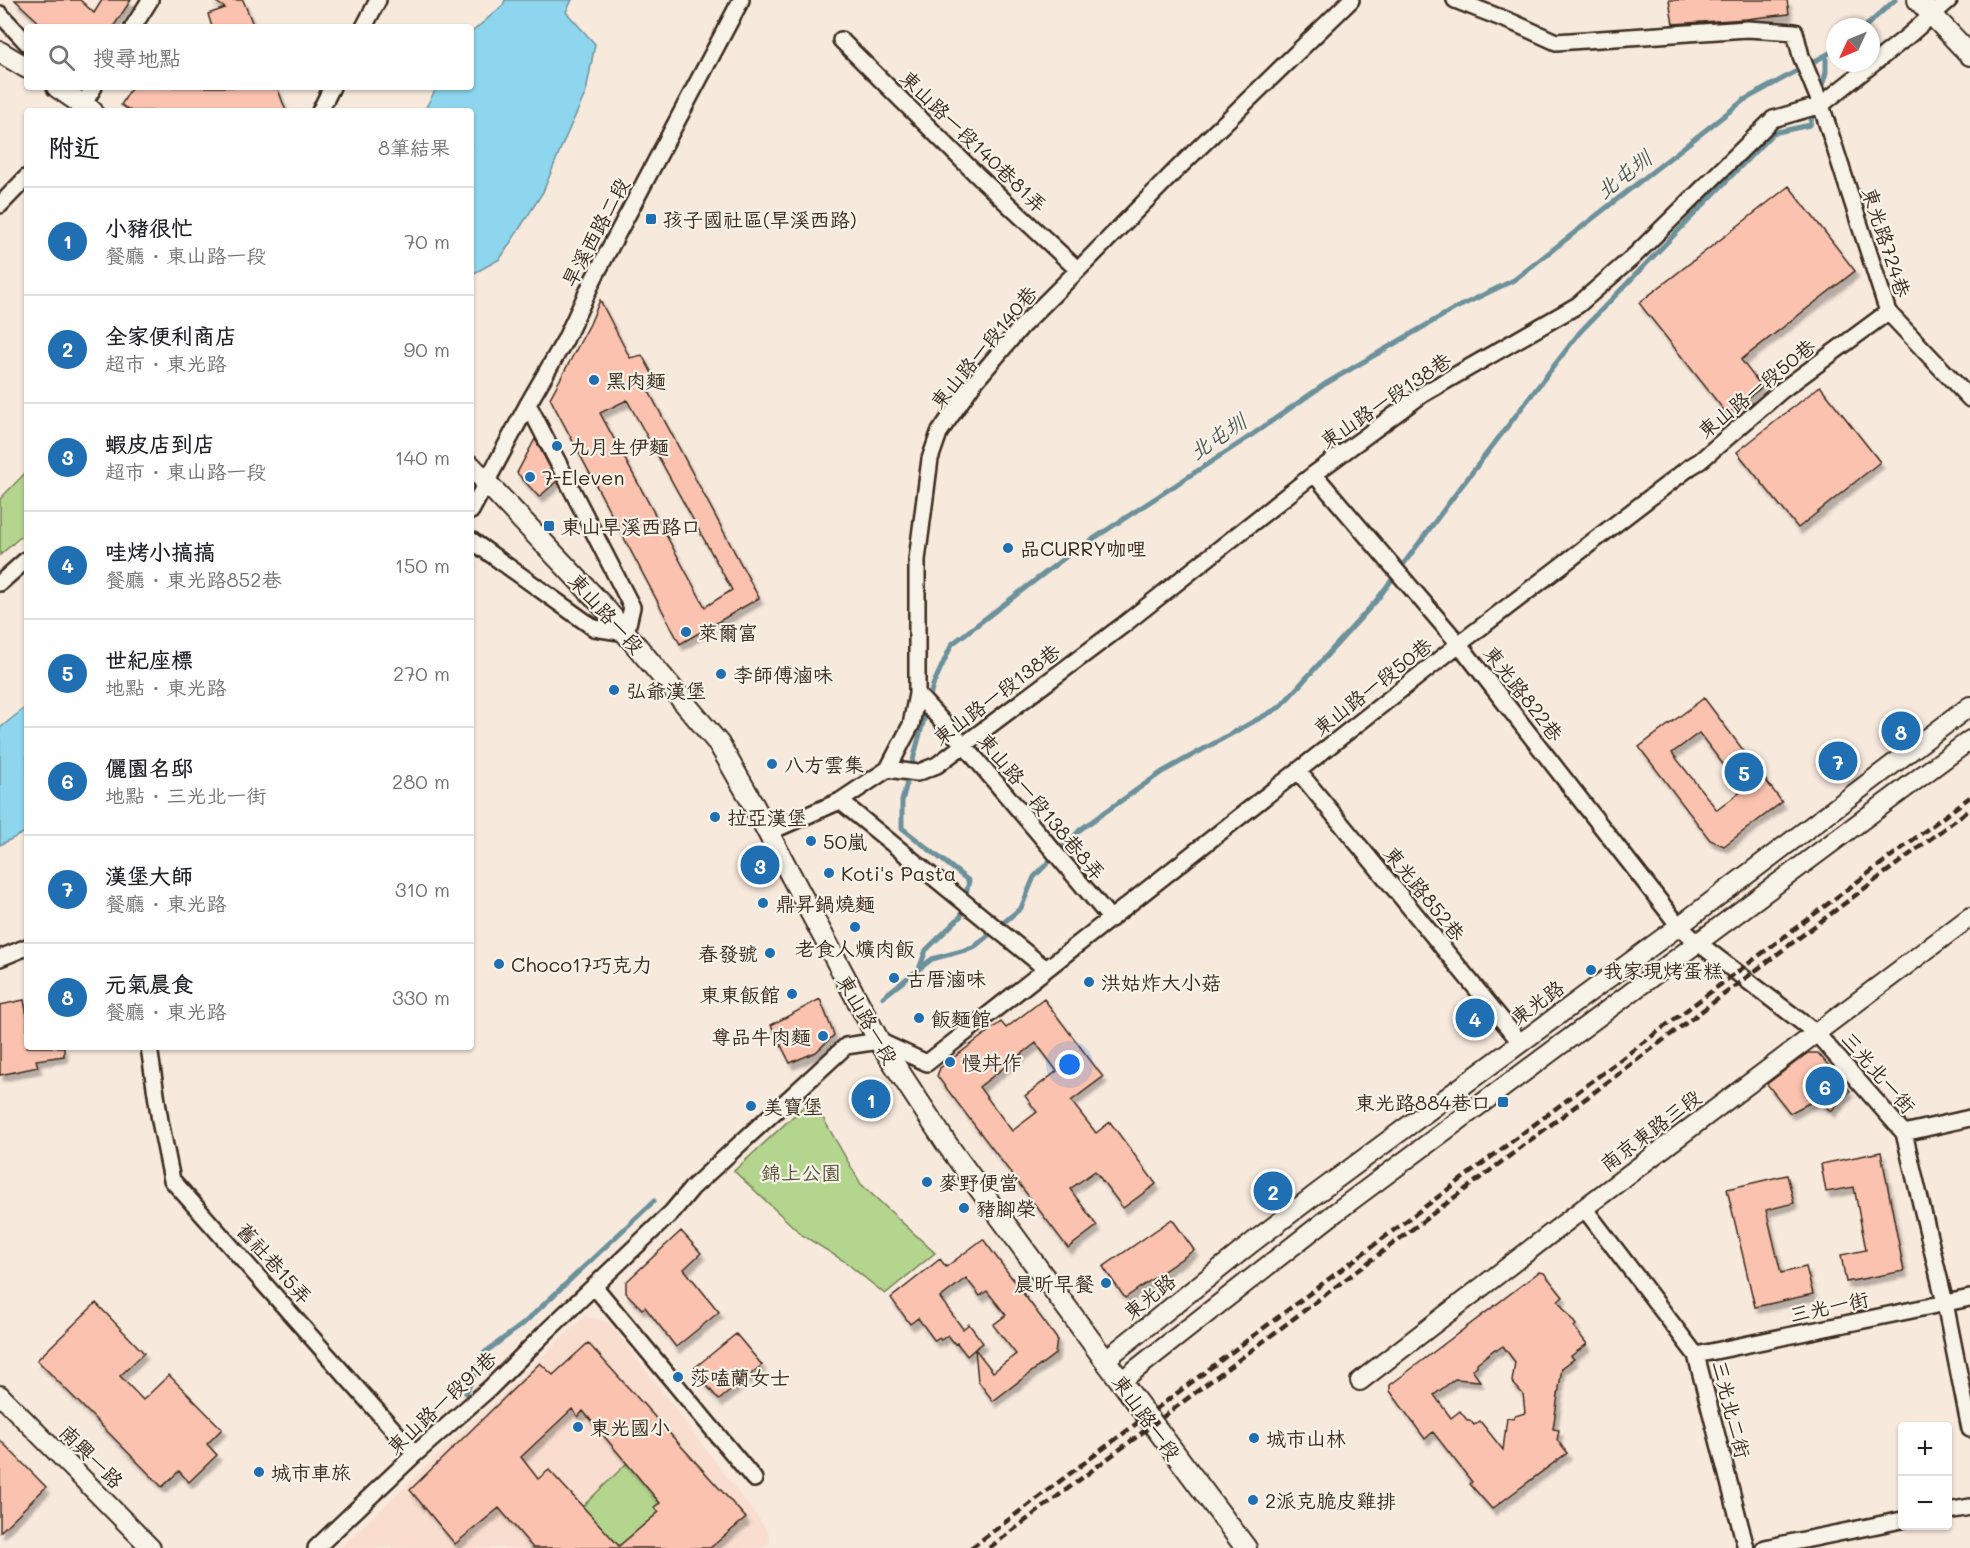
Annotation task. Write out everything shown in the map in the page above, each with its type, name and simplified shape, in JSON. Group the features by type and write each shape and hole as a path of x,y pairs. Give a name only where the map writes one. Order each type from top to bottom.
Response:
{"main road":[{"path":"1918,0 1970,55"},
{"path":"0,52 24,66"},
{"path":"61,90 84,108"},
{"name":"東山路一段","path":"474,469 626,633 719,744 879,1041 946,1143 1246,1548"}],"street":[{"path":"135,24 150,0"},
{"path":"366,24 378,0"},
{"name":"旱溪西路二段","path":"474,505 565,340 594,278 741,0"},
{"name":"東山路一段140巷","path":"767,834 840,801 888,769 911,725 917,694 917,560 930,459 939,433 973,384 1021,327 1174,172 1351,0"},
{"name":"東光路724巷","path":"1455,0 1514,22 1556,42 1748,29 1795,33 1821,105 1888,312 1970,399"},
{"name":"東山路一段138巷","path":"888,769 917,772 936,765 1122,626 1314,474 1423,394 1578,305 1634,256 1773,119 1821,105 1949,0"},
{"path":"0,14 24,40"},
{"name":"東山路一段140巷81弄","path":"842,40 979,177 1078,270"},
{"path":"70,90 84,108"},
{"path":"85,108 93,90"},
{"path":"322,108 330,90"},
{"path":"0,205 24,180"},
{"name":"東山路一段50巷","path":"879,1041 927,1063 1459,644 1690,467 1701,461 1781,391 1888,312"},
{"path":"474,542 594,628 626,633 632,607 528,404"},
{"name":"東光路822巷","path":"1314,474 1459,644 1679,926 1697,942"},
{"path":"0,583 24,562"},
{"name":"東山路一段138巷8弄","path":"917,694 964,745 1111,919"},
{"name":"東光路","path":"1105,1360 1261,1236 1679,926 1970,706"},
{"path":"1121,1381 1336,1212 1970,740"},
{"name":"東光路852巷","path":"1298,771 1520,1042"},
{"path":"840,801 1046,969"},
{"name":"南京東路三段","path":"1360,1382 1584,1208 1970,917"},
{"name":"三光北一街","path":"1697,942 1816,1033 1904,1133 1945,1303 1970,1429"},
{"path":"0,958 24,948"},
{"name":"東山路一段91巷","path":"316,1548 415,1454 490,1388 672,1212 692,1188 846,1046 879,1041"},
{"name":"舊社巷15弄","path":"149,1050 152,1076 172,1180 415,1454"},
{"path":"1904,1133 1970,1118"},
{"name":"三光北二街","path":"1584,1208 1696,1355 1746,1548"},
{"path":"594,1286 754,1479"},
{"name":"三光一街","path":"1696,1355 1970,1298"},
{"name":"南興一路","path":"0,1395 151,1548"},
{"path":"1952,1510 1970,1507"},
{"path":"1765,1548 1898,1521"}],"shaded area":[{"name":"東光國小","path":"585,1316 610,1323 768,1531 770,1542 762,1548 340,1548"}],"green space":[{"path":"24,474 24,534 0,555 0,499"},
{"name":"錦上公園","path":"812,1099 861,1184 935,1253 885,1294 844,1261 802,1235 734,1171"},
{"path":"627,1463 660,1503 654,1507 659,1512 619,1546 582,1507"}],"water":[{"path":"505,0 572,0 566,12 595,44 586,92 543,192 500,259 474,273 474,108 426,108 435,90 474,90 474,30 503,5"},
{"path":"24,708 24,833 0,845 0,728"}],"building":[{"path":"15,0 80,0 94,13 102,0 131,0 115,24 41,24"},
{"path":"213,0 243,0 253,24 211,24 208,14 225,8"},
{"path":"1669,0 1787,0 1789,14 1673,24"},
{"path":"130,90 278,90 285,108 126,108 121,105"},
{"path":"1789,186 1855,271 1741,360 1762,387 1727,414 1639,303"},
{"path":"600,300 630,358 642,355 655,379 645,384 759,598 680,644 550,398 590,324","holes":["627,400 732,590 705,607 600,413"]},
{"path":"1820,386 1880,462 1798,528 1737,452"},
{"path":"535,439 557,481 539,497 517,473"},
{"path":"1704,698 1782,802 1724,846 1710,840 1639,747","holes":["1699,733 1743,790 1717,810 1672,753"]},
{"path":"820,999 834,1035 816,1052 790,1063 771,1025"},
{"path":"1044,999 1103,1077 1071,1101 1096,1133 1110,1122 1156,1184 1123,1208 1095,1171 1070,1189 1097,1226 1068,1248 937,1076 940,1068 1001,1022 1006,1028","holes":["1036,1043 1057,1071 1025,1096 1037,1112 1012,1131 979,1087"]},
{"path":"24,1000 24,1050 64,1050 64,1056 36,1060 38,1067 0,1075 0,1005"},
{"path":"1808,1053 1818,1053 1850,1091 1831,1111 1817,1099 1790,1113 1767,1084"},
{"path":"1881,1152 1904,1271 1846,1282 1841,1255 1866,1250 1854,1187 1826,1192 1821,1164"},
{"path":"1787,1175 1794,1203 1766,1210 1781,1273 1806,1267 1813,1294 1755,1307 1727,1189"},
{"path":"1172,1219 1194,1250 1125,1298 1103,1267"},
{"path":"681,1231 701,1253 684,1269 719,1312 676,1347 645,1307 642,1309 626,1293 626,1282"},
{"path":"983,1239 1057,1339 1055,1354 993,1401 978,1381 975,1349 967,1356 948,1335 935,1341 918,1318 910,1324 891,1298 940,1259 946,1267","holes":["966,1278 980,1296 987,1291 1006,1315 993,1325 1016,1354 993,1372 975,1349 983,1343 969,1324 963,1329 940,1298"]},
{"path":"1539,1272 1544,1273 1563,1297 1558,1301 1587,1344 1571,1356 1574,1359 1562,1368 1553,1429 1559,1430 1557,1440 1567,1453 1492,1509 1470,1484 1472,1482 1433,1432 1425,1439 1390,1391 1390,1385","holes":["1503,1346 1515,1362 1512,1382 1523,1394 1525,1413 1515,1416 1514,1419 1507,1418 1503,1450 1480,1421 1474,1425 1460,1411 1451,1418 1434,1395 1455,1379 1480,1381 1472,1370 1495,1349"]},
{"path":"96,1303 144,1353 120,1376 143,1400 169,1375 222,1429 207,1444 217,1455 189,1482 179,1471 162,1487 37,1360"},
{"path":"736,1334 762,1365 719,1400 693,1369"},
{"path":"588,1343 746,1518 710,1548 533,1548 499,1508 455,1544 410,1490 540,1363 553,1375","holes":["572,1409 578,1417 583,1411 660,1503 654,1507 659,1512 619,1546 549,1470 538,1479 521,1457"]},
{"path":"0,1440 46,1487 0,1532"}],"waterway":[{"name":"北屯圳","path":"1875,18 1895,0"},
{"name":"北屯圳","path":"919,969 926,950 961,916 969,881 902,828 902,801 933,685 952,644 1067,556 1246,439 1325,384 1454,309 1514,280 1744,100 1826,55"},
{"name":"北屯圳","path":"1820,93 1826,72"},
{"name":"北屯圳","path":"883,997 932,959 973,948 1021,908 1034,877 1081,829 1162,772 1280,707 1376,601 1580,332 1773,133 1810,125 1814,110"},
{"path":"466,1393 484,1353 523,1324 654,1201"}],"railway":[{"path":"971,1548 1970,797"},
{"path":"989,1548 1970,809"}],"place":[{"name":"孩子國社區(旱溪西路)","path":"651,219"},
{"name":"黑肉麵","path":"594,380"},
{"name":"九月生伊麵","path":"557,446"},
{"name":"7-Eleven","path":"530,477"},
{"name":"東山旱溪西路口","path":"549,526"},
{"name":"品CURRY咖哩","path":"1008,548"},
{"name":"萊爾富","path":"686,632"},
{"name":"李師傅滷味","path":"721,674"},
{"name":"弘爺漢堡","path":"614,690"},
{"name":"元氣晨食","path":"1901,731"},
{"name":"漢堡大師","path":"1838,761"},
{"name":"八方雲集","path":"772,764"},
{"name":"世紀座標","path":"1744,772"},
{"name":"拉亞漢堡","path":"715,817"},
{"name":"50嵐","path":"811,841"},
{"name":"蝦皮店到店","path":"760,865"},
{"name":"Koti's Pasta","path":"829,873"},
{"name":"鼎昇鍋燒麵","path":"763,903"},
{"name":"老食人爌肉飯","path":"855,927"},
{"name":"春發號","path":"770,953"},
{"name":"Choco17巧克力","path":"499,964"},
{"name":"我家現烤蛋糕","path":"1591,970"},
{"name":"古厝滷味","path":"894,978"},
{"name":"洪姑炸大小菇","path":"1089,982"},
{"name":"東東飯館","path":"792,994"},
{"name":"飯麵館","path":"919,1018"},
{"name":"哇烤小搞搞","path":"1475,1018"},
{"name":"尊品牛肉麵","path":"823,1036"},
{"name":"慢丼作","path":"950,1062"},
{"name":"儷園名邸","path":"1825,1086"},
{"name":"小豬很忙","path":"871,1099"},
{"name":"東光路884巷口","path":"1503,1102"},
{"name":"美寶堡","path":"751,1106"},
{"name":"麥野便當","path":"927,1182"},
{"name":"全家便利商店","path":"1273,1191"},
{"name":"豬腳榮","path":"964,1208"},
{"name":"晨昕早餐","path":"1106,1283"},
{"name":"莎嗑蘭女士","path":"678,1377"},
{"name":"東光國小","path":"578,1427"},
{"name":"城市山林","path":"1254,1438"},
{"name":"城市車旅","path":"259,1472"},
{"name":"2派克脆皮雞排","path":"1253,1500"}]}
